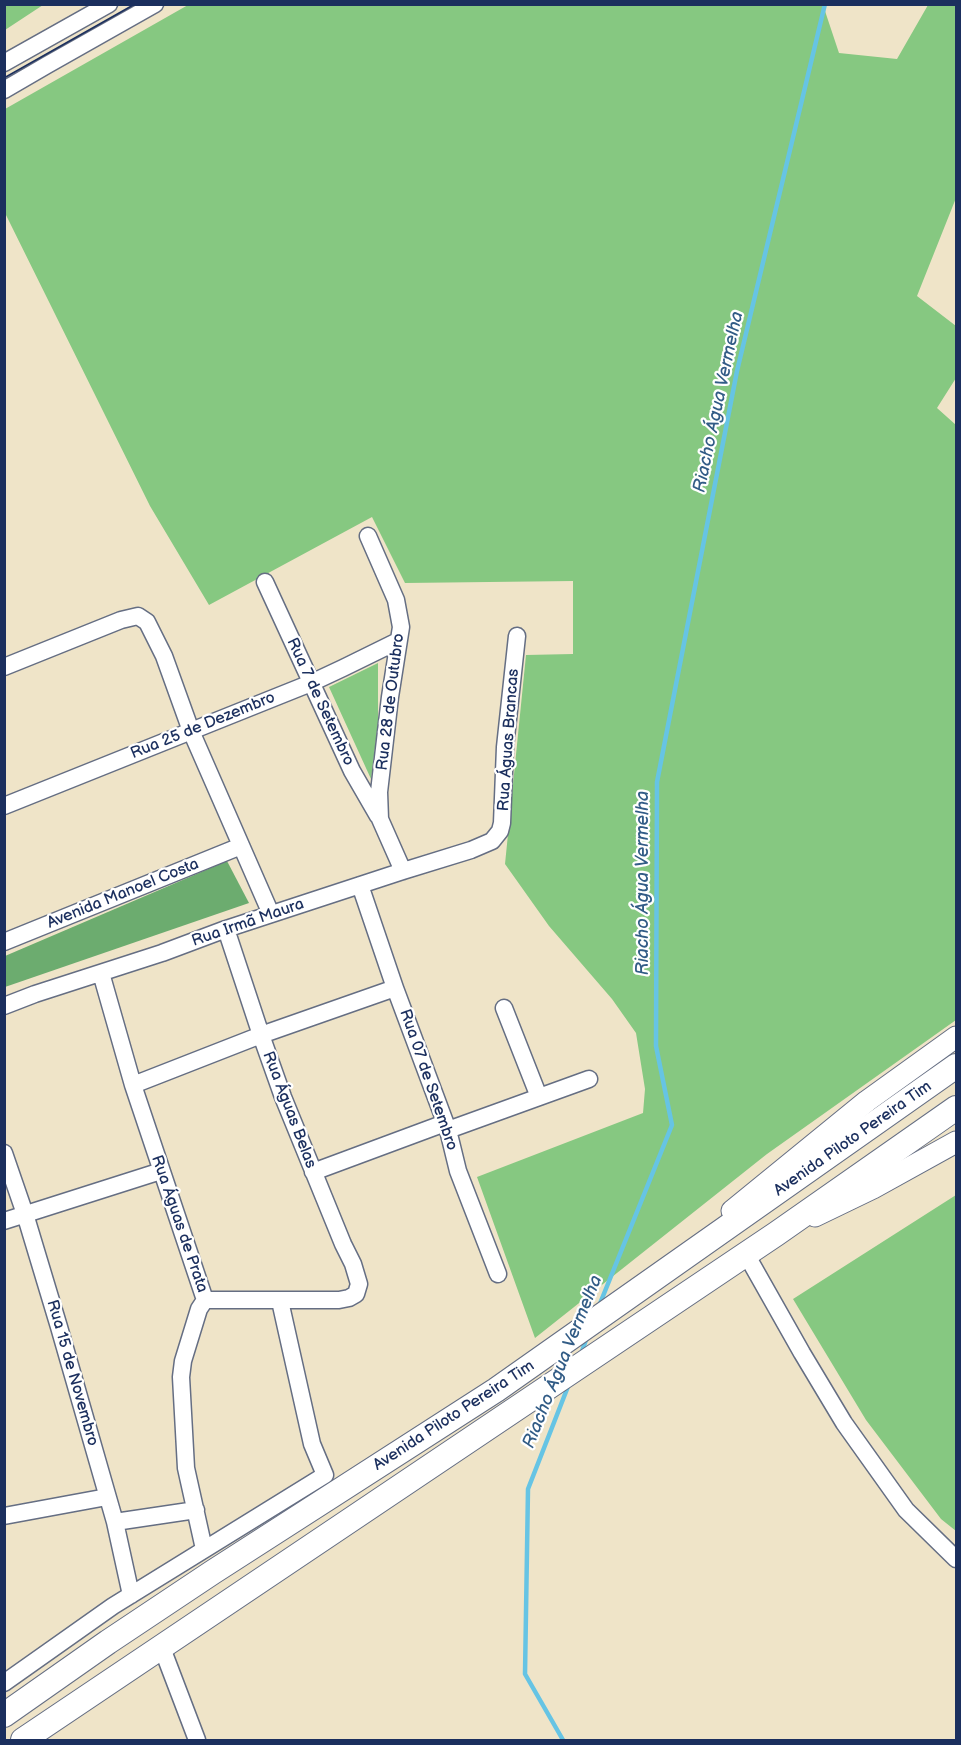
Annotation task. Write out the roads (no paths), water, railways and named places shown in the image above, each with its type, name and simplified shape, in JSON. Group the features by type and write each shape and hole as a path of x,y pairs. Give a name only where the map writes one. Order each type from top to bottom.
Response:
{"highway":[{"name":"Avenida Piloto Pereira Tim","path":"4,1715 108,1642 496,1390 957,1066"},
{"name":"Avenida Piloto Pereira Tim","path":"23,1740 776,1234 957,1107"}],"main road":[{"path":"662,1272 732,1211 867,1101 957,1037"},
{"path":"776,1234 873,1188 957,1142"}],"street":[{"path":"4,63 109,4"},
{"path":"4,90 155,4"},
{"name":"Rua 28 de Outubro","path":"368,536 396,600 401,627 379,792 380,819 403,871"},
{"name":"Rua 7 de Setembro","path":"265,582 352,771 380,819"},
{"path":"4,667 131,617 143,618 157,639 191,731 271,914"},
{"name":"Rua Águas Brancas","path":"492,841 500,831 502,823 505,747 517,636"},
{"name":"Rua 25 de Dezembro","path":"4,806 310,682 398,641"},
{"name":"Rua Irmã Maura","path":"4,1006 226,929 471,850 492,841"},
{"name":"Avenida Manoel Costa","path":"4,942 241,846"},
{"name":"Rua 07 de Setembro","path":"360,885 395,988 447,1126 458,1171 498,1274"},
{"name":"Rua Águas Belas","path":"226,929 261,1035 359,1284 356,1294 349,1298 280,1301"},
{"name":"Rua Águas de Prata","path":"101,973 133,1085 205,1300 199,1310 183,1361 181,1377 186,1468 204,1549"},
{"path":"133,1085 261,1035 395,988"},
{"path":"504,1008 539,1097"},
{"path":"313,1172 589,1079"},
{"name":"Rua 15 de Novembro","path":"4,1153 59,1327 115,1522 131,1595"},
{"path":"4,1221 161,1171"},
{"path":"746,1254 844,1423 906,1510 957,1559"},
{"path":"4,1683 131,1595 325,1475 312,1444 280,1301 205,1300"},
{"path":"4,1516 107,1497"},
{"path":"115,1522 196,1510"},
{"path":"162,1648 197,1740"}],"waterway":[{"name":"Riacho Água Vermelha","path":"599,1306 672,1125 656,1046 657,782 737,371 825,4"},
{"name":"Riacho Água Vermelha","path":"581,1354 587,1337"},
{"name":"Riacho Água Vermelha","path":"563,1740 525,1674 528,1489 569,1384"}],"tram line":[{"path":"4,78 135,4"}]}
